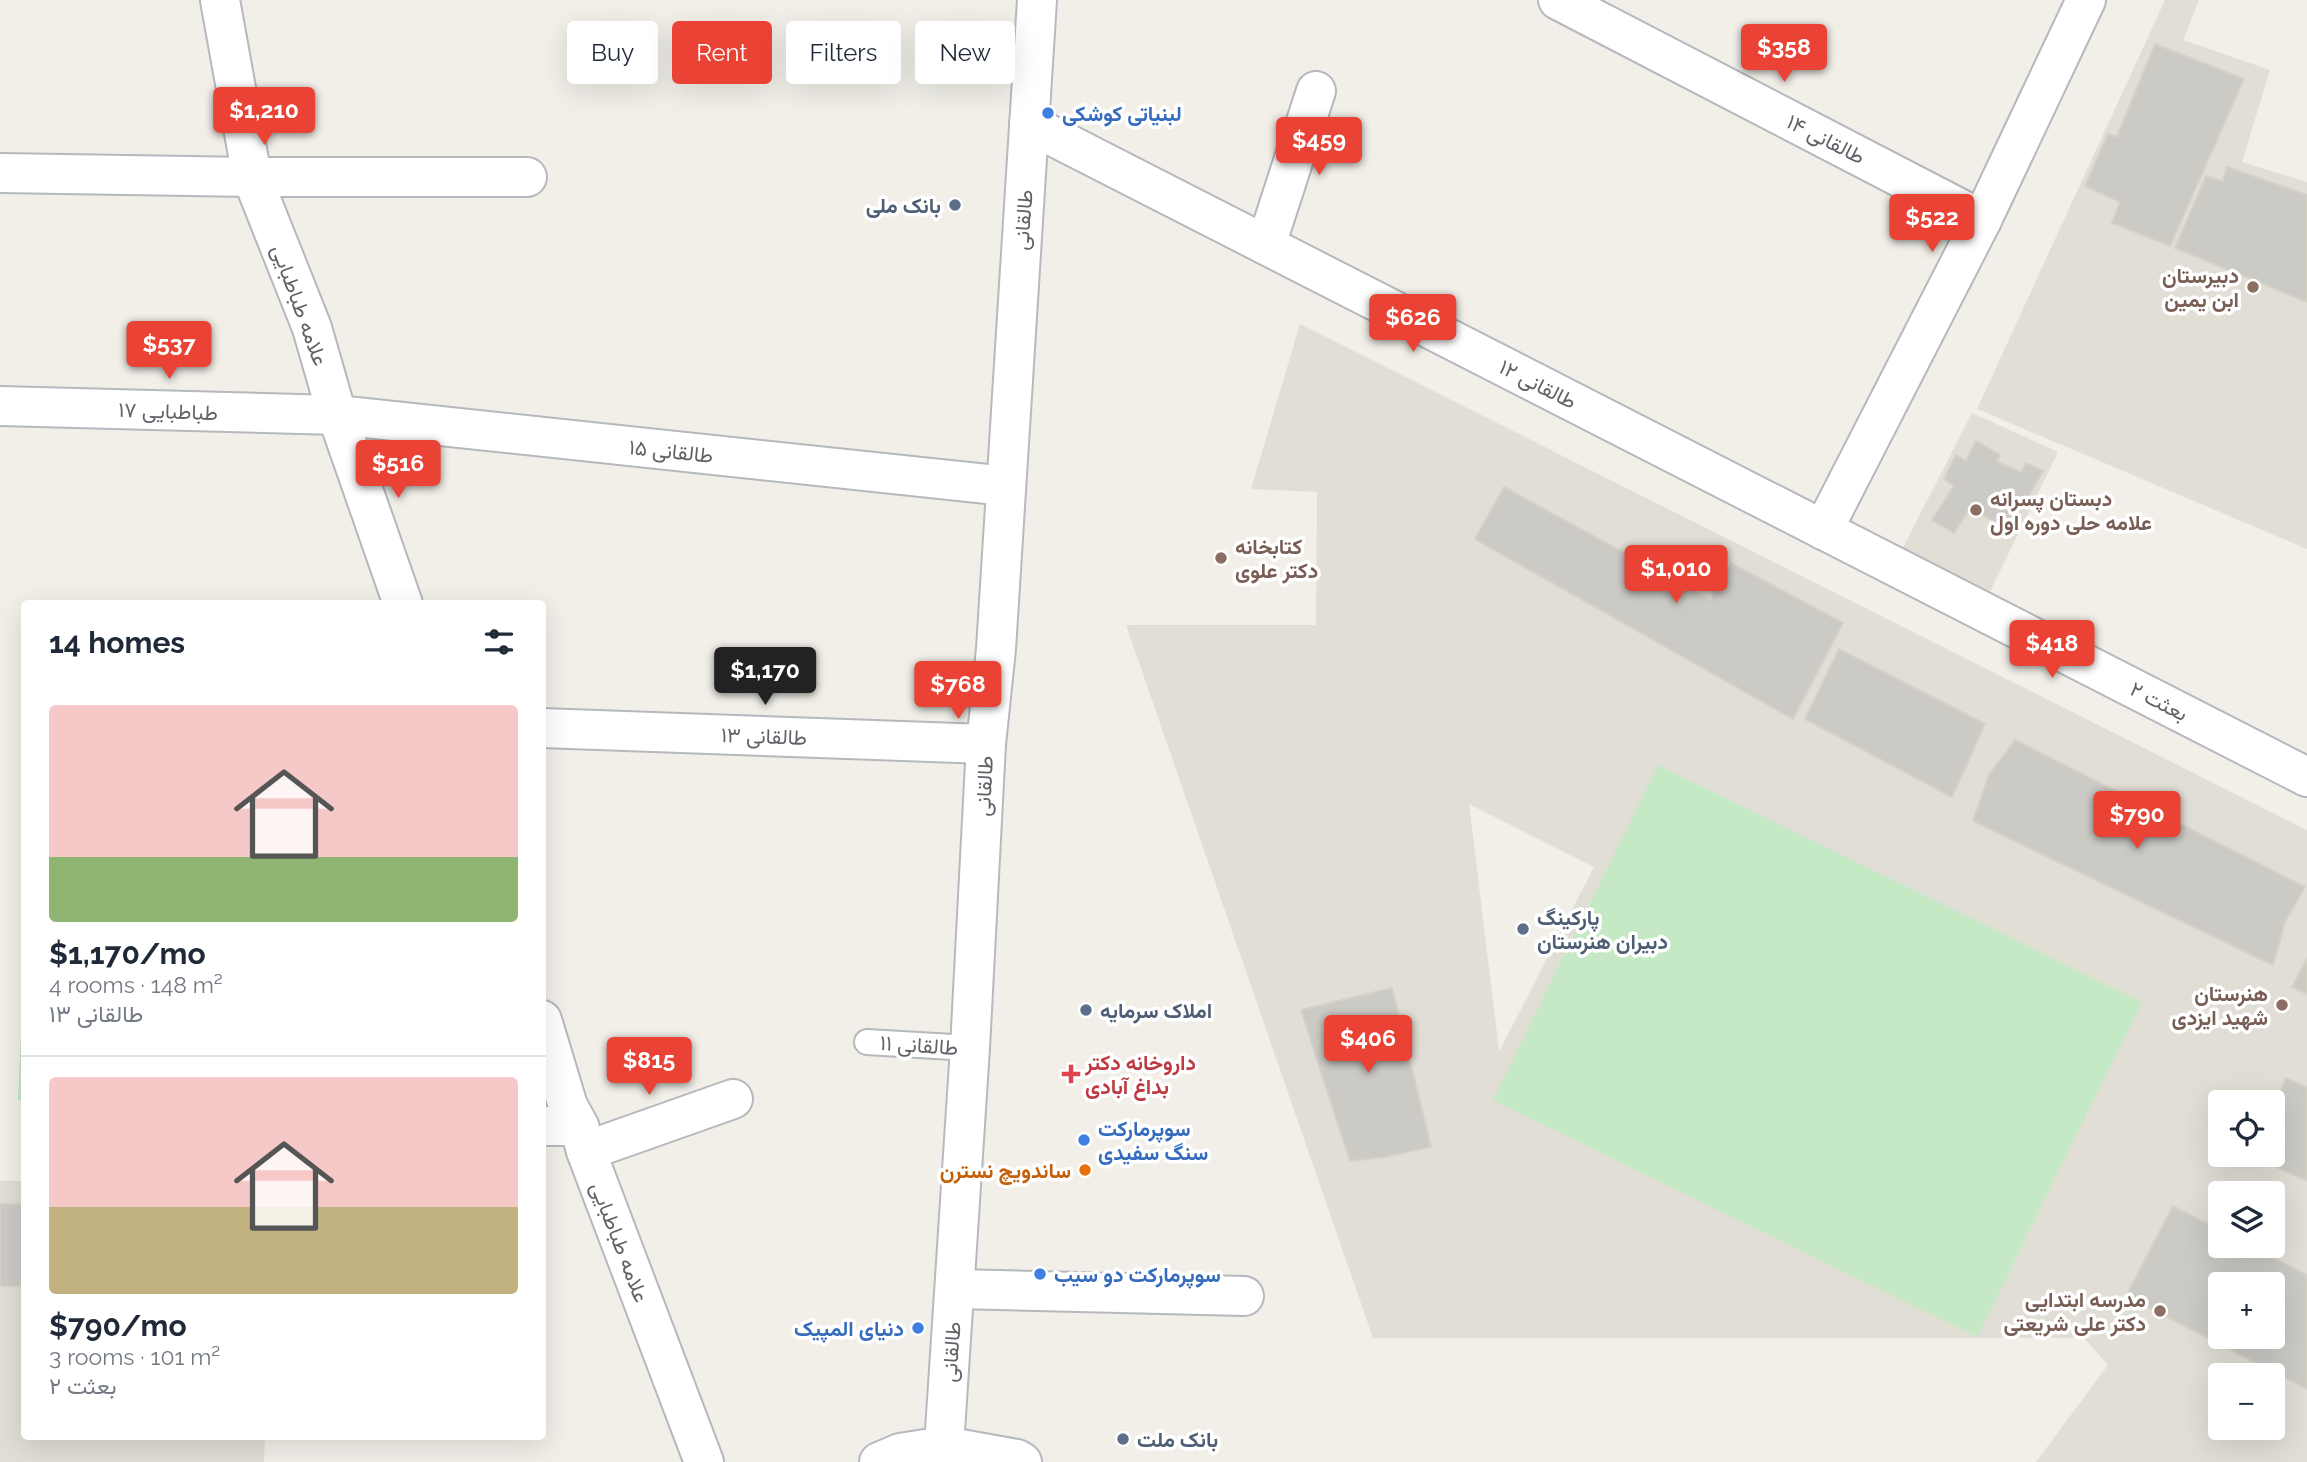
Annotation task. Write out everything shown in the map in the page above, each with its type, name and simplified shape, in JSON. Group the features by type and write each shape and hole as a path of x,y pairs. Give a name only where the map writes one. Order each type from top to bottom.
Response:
{"street":[{"name":"علامه طباطبایی","path":"220,0 252,177 312,328 337,415 401,600"},
{"name":"طالقانی","path":"944,1446 970,1048 986,744 996,649 1037,0"},
{"name":"طالقانی ۱۴","path":"1558,0 1982,220"},
{"path":"1823,530 1982,220 2085,0"},
{"path":"1266,245 1316,91"},
{"name":"طالقانی ۱۲","path":"1029,124 1823,530"},
{"path":"0,173 527,177"},
{"name":"طباطبایی ۱۷","path":"0,406 337,415"},
{"name":"طالقانی ۱۵","path":"337,415 1006,486"},
{"name":"بعثت ۲","path":"1823,530 2307,777"},
{"name":"طالقانی ۱۳","path":"546,728 986,744"},
{"name":"علامه طباطبایی","path":"546,1037 568,1107 569,1134 704,1462"},
{"path":"569,1134 733,1099"},
{"path":"955,1289 1244,1296"},
{"path":"879,1462 900,1453 944,1446 1022,1462"}],"lane":[{"name":"طالقانی ۱۱","path":"867,1042 970,1048"}],"shaded area":[{"path":"2165,0 2199,0 2183,40 2270,70 2242,162 2307,182 2307,549 1977,409"},
{"path":"1300,324 2307,830 2307,1462 2036,1462 2108,1365 2084,1338 1373,1338 1126,625 1316,625 1317,492 1251,489","holes":["1469,804 1594,867 1500,1050 1499,1050"]},
{"name":"دبستان پسرانه علامه حلی دوره اول","path":"1972,413 2058,452 1981,610 1892,569"},
{"path":"0,1181 21,1181 21,1440 265,1440 264,1462 0,1462"}],"green space":[{"path":"1658,765 2142,1002 1977,1337 1493,1100"},
{"path":"21,1031 21,1100 18,1100"}],"building":[{"path":"2155,44 2244,79 2170,246 2112,223 2120,202 2085,186 2108,134 2117,137"},
{"path":"2227,167 2307,195 2307,302 2175,248 2206,176 2223,181"},
{"path":"1976,441 2000,455 1997,462 2021,472 2026,463 2043,471 2009,529 1970,508 1954,533 1932,520 1954,486 1944,479 1956,455 1966,461"},
{"path":"1504,487 1710,600 1731,563 1843,623 1793,719 1475,539"},
{"path":"1839,649 1985,724 1952,797 1805,719"},
{"path":"2015,740 2305,887 2285,922 2273,965 1973,821 1989,775"},
{"path":"2307,958 2307,994 2292,987"},
{"path":"1392,988 1431,1147 1350,1161 1301,1010"},
{"path":"2286,1078 2307,1087 2307,1181 2276,1167 2285,1167 2285,1090 2280,1090"},
{"path":"0,1204 21,1204 21,1286 0,1286"},
{"path":"2173,1206 2208,1224 2208,1258 2274,1258 2307,1275 2307,1389 2285,1378 2285,1363 2256,1363 2229,1349 2285,1349 2285,1272 2208,1272 2208,1338 2126,1296"}],"place":[{"name":"لبنیاتی کوشکی","path":"1048,113"},
{"name":"بانک ملی","path":"955,205"},
{"name":"دبیرستان ابن یمین","path":"2253,287"},
{"name":"دبستان پسرانه علامه حلی دوره اول","path":"1976,510"},
{"name":"کتابخانه دکتر علوی","path":"1221,558"},
{"name":"پارکینگ دبیران هنرستان","path":"1523,929"},
{"name":"هنرستان شهید ایزدی","path":"2282,1005"},
{"name":"املاک سرمایه","path":"1086,1010"},
{"name":"داروخانه دکتر بداغ آبادی","path":"1071,1074"},
{"name":"سوپرمارکت سنگ سفیدی","path":"1084,1140"},
{"name":"ساندویچ نسترن","path":"1085,1170"},
{"name":"سوپرمارکت دو سیب","path":"1040,1274"},
{"name":"مدرسه ابتدایی دکتر علی شریعتی","path":"2160,1311"},
{"name":"دنیای المپیک","path":"918,1328"},
{"name":"بانک ملت","path":"1123,1439"}]}
